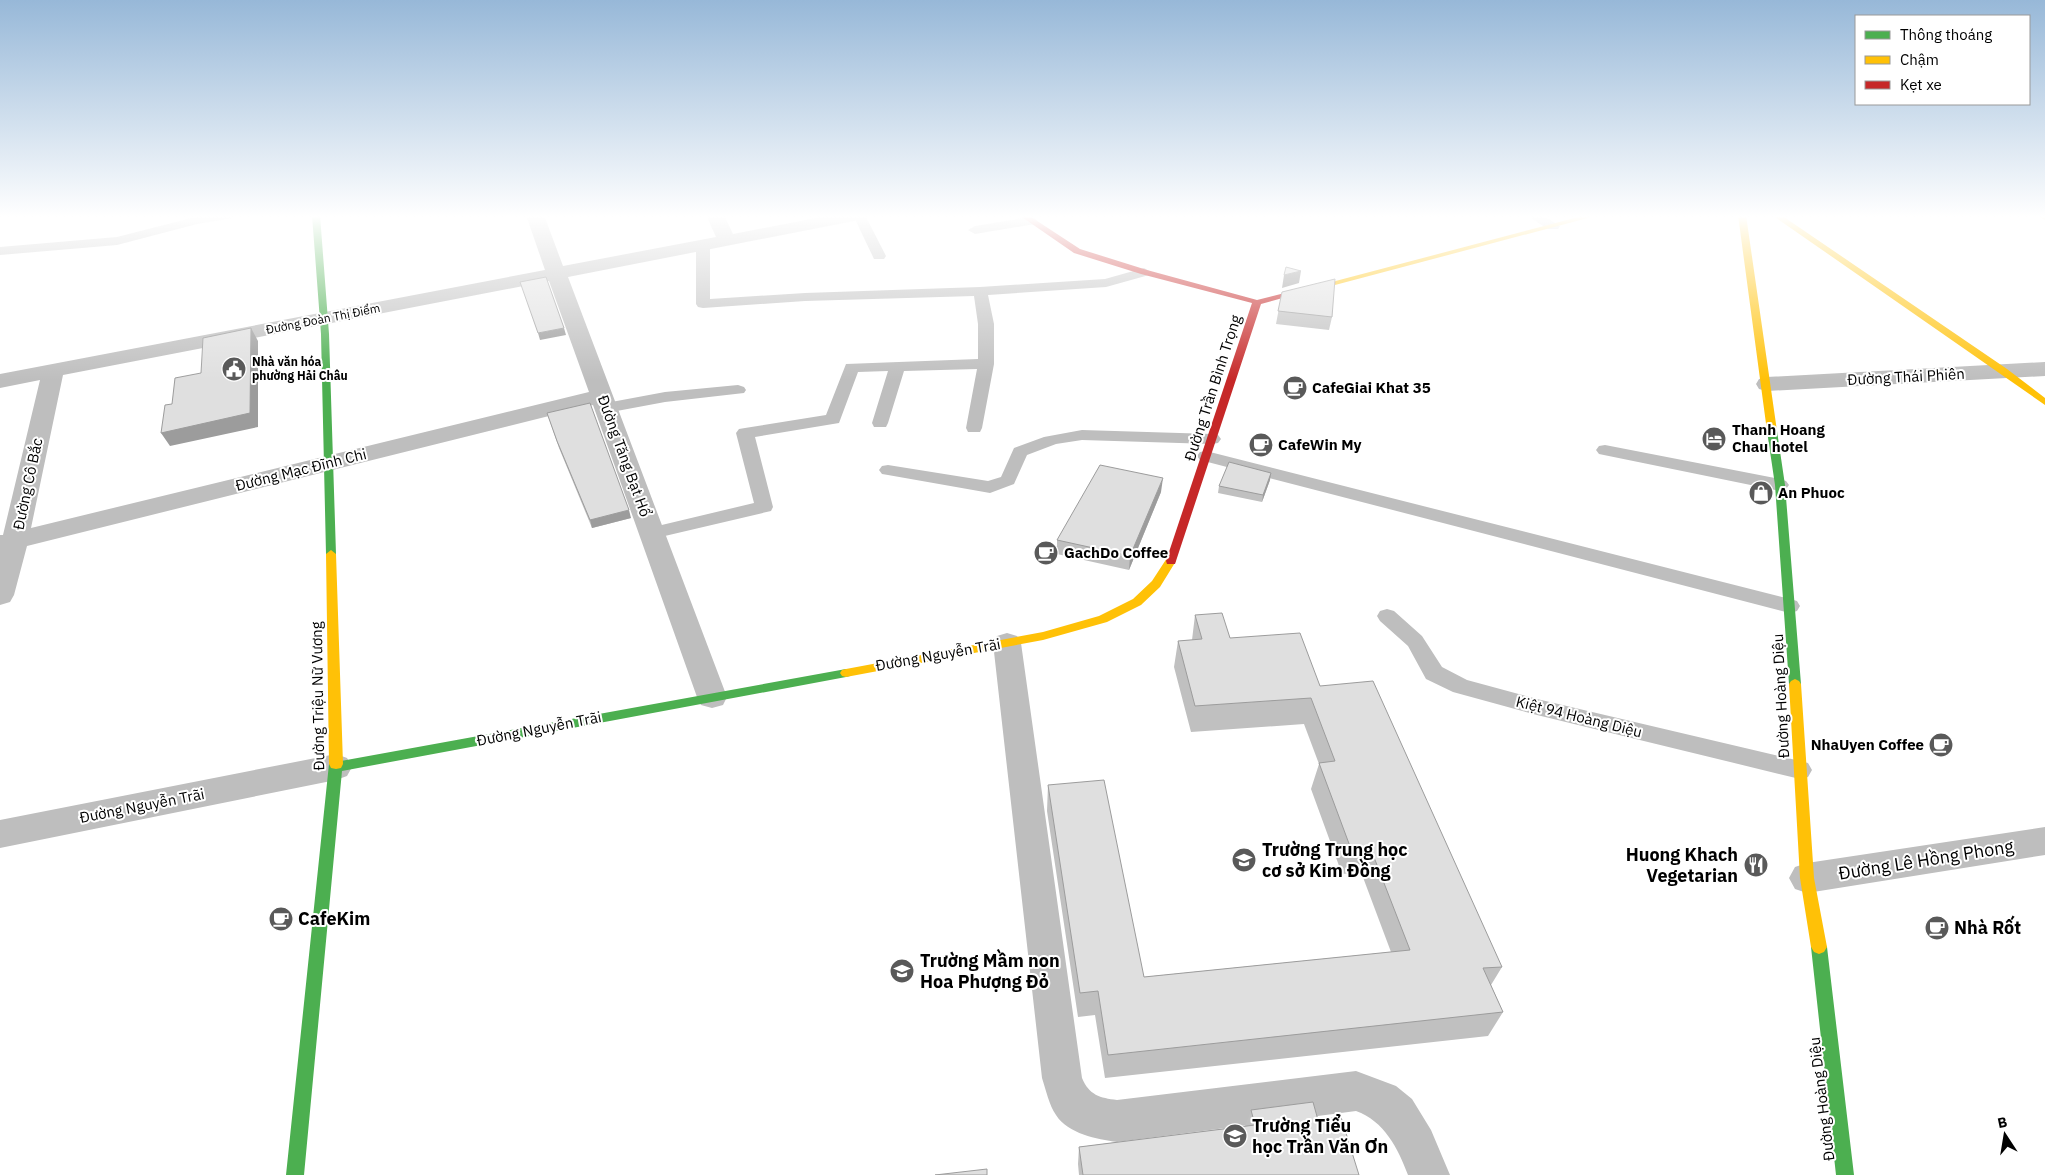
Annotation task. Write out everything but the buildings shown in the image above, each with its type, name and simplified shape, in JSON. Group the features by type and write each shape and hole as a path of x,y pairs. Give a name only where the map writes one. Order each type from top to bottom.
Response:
{"street":[{"name":"Đường Triệu Nữ Vương","path":"295,1175 336,767 324,319 320,270"},
{"name":"Đường Tăng Bạt Hổ","path":"555,270 712,696"},
{"name":"Đường Đoàn Thị Điểm","path":"0,382 573,270"},
{"path":"1137,270 1257,302"},
{"name":"Đường Trần Bình Trọng","path":"1079,628 1120,612 1150,592 1171,562 1257,302 1382,270"},
{"name":"Đường Hoàng Diệu","path":"1752,270 1780,485 1790,606 1807,878 1820,955 1845,1175"},
{"path":"1857,270 2004,371 2045,402"},
{"name":"Đường Thái Phiên","path":"1767,384 2045,368"},
{"name":"Đường Cô Bắc","path":"0,595 8,542 53,372"},
{"name":"Đường Mạc Đĩnh Chi","path":"8,542 328,462 604,402"},
{"name":"Đường Nguyễn Trãi","path":"0,834 336,767 1007,643 1079,628"},
{"path":"1007,643 1062,1078 1071,1102 1091,1117 1117,1121 1356,1091 1382,1100 1402,1120 1423,1159 1429,1175"},
{"name":"Đường Lê Hồng Phong","path":"1807,878 2045,841"}],"lane":[{"path":"703,270 703,304 805,297 1066,287 1106,283 1144,272"},
{"path":"974,428 986,364 986,324 980,291"},
{"path":"652,533 764,507 745,433 833,420 852,367 986,364"},
{"path":"880,423 897,366"},
{"path":"604,402 738,390"},
{"path":"888,470 990,487 1008,480 1014,461 1020,452 1048,440 1065,436 1082,435 1209,447 1790,606"},
{"path":"1605,450 1780,485"},
{"name":"Kiệt 94 Hoàng Diệu","path":"1387,616 1415,641 1434,673 1461,686 1537,707 1800,770"}],"traffic: fast":[{"path":"320,270 325,334 331,554"},
{"path":"1772,431 1780,485 1795,684"},
{"path":"336,767 846,673"},
{"path":"295,1175 336,764"},
{"path":"1819,947 1845,1175"}],"traffic: slow":[{"path":"1332,283 1383,270"},
{"path":"1750,270 1772,431"},
{"path":"1856,270 2004,371 2045,402"},
{"path":"331,554 336,764"},
{"path":"846,673 1043,636 1103,619 1137,602 1156,584 1171,561"},
{"path":"1795,684 1807,878 1819,947"}],"traffic: jam":[{"path":"1137,270 1257,302"},
{"path":"1171,561 1257,302 1332,283"}],"place":[{"name":"Nhà văn hóa phường Hải Châu","path":"234,369"},
{"name":"CafeGiai Khat 35","path":"1295,388"},
{"name":"Thanh Hoang Chau hotel","path":"1714,439"},
{"name":"CafeWin My","path":"1261,445"},
{"name":"An Phuoc","path":"1761,493"},
{"name":"GachDo Coffee","path":"1046,553"},
{"name":"NhaUyen Coffee","path":"1941,745"},
{"name":"Trường Trung học cơ sở Kim Đồng","path":"1244,860"},
{"name":"Huong Khach Vegetarian","path":"1756,865"},
{"name":"CafeKim","path":"281,919"},
{"name":"Nhà Rốt","path":"1937,928"},
{"name":"Trường Mầm non Hoa Phượng Đỏ","path":"902,971"},
{"name":"Trường Tiểu học Trần Văn Ơn","path":"1235,1136"}]}
